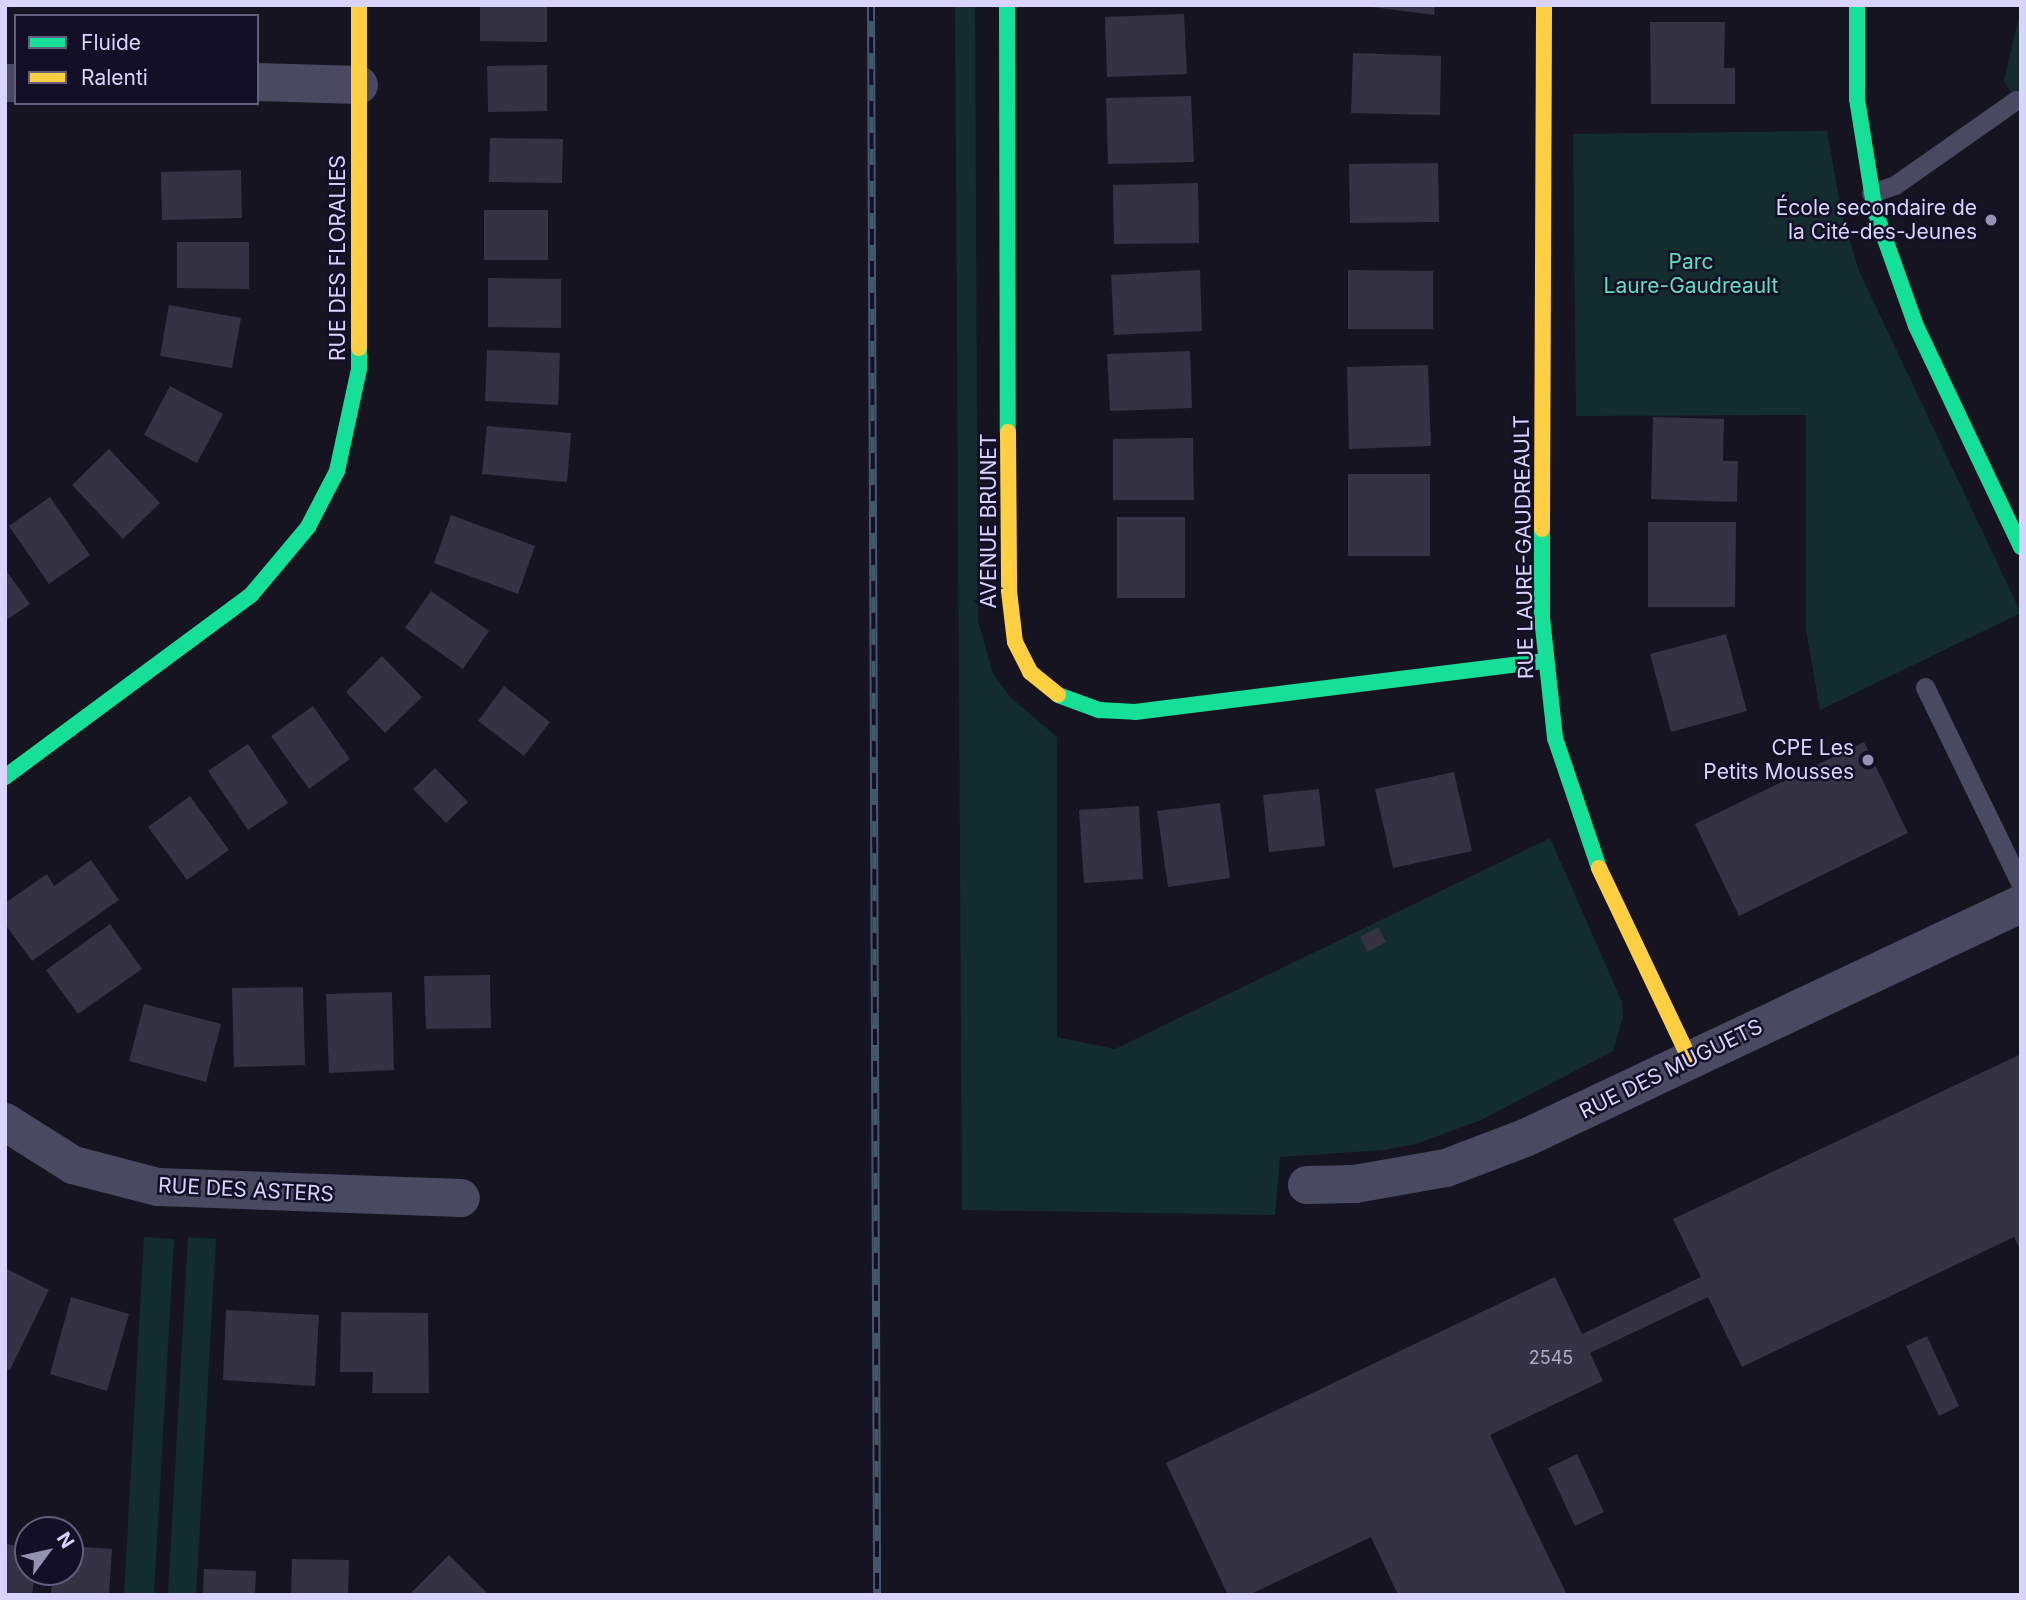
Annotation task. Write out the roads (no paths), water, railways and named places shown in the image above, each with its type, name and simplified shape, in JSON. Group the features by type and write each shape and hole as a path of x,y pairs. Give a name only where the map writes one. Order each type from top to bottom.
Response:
{"street":[{"name":"RUE DES FLORALIES","path":"5,777 251,595 291,550 323,500 337,471 359,369 359,5"},
{"name":"AVENUE BRUNET","path":"1007,5 1009,591 1016,642 1030,671 1066,701 1099,710 1135,712 1544,662"},
{"name":"RUE LAURE-GAUDREAULT","path":"1544,5 1544,662 1555,738 1592,853 1690,1060"},
{"path":"1857,5 1857,99 1871,193 1916,326 2021,547"},
{"path":"259,82 359,85"},
{"name":"RUE DES MUGUETS","path":"1307,1185 1355,1184 1446,1168 1525,1138 2021,904"},
{"name":"RUE DES ASTERS","path":"5,1122 73,1165 158,1187 461,1198"}],"lane":[{"path":"1871,193 1895,186 2016,100"},
{"path":"1925,687 2021,885"}],"railway":[{"path":"871,5 877,1595"}],"place":[{"name":"École secondaire de la Cité-des-Jeunes","path":"1991,220"},
{"name":"CPE Les Petits Mousses","path":"1868,760"}],"park label":[{"name":"Parc Laure-Gaudreault","path":"1691,274"}]}
